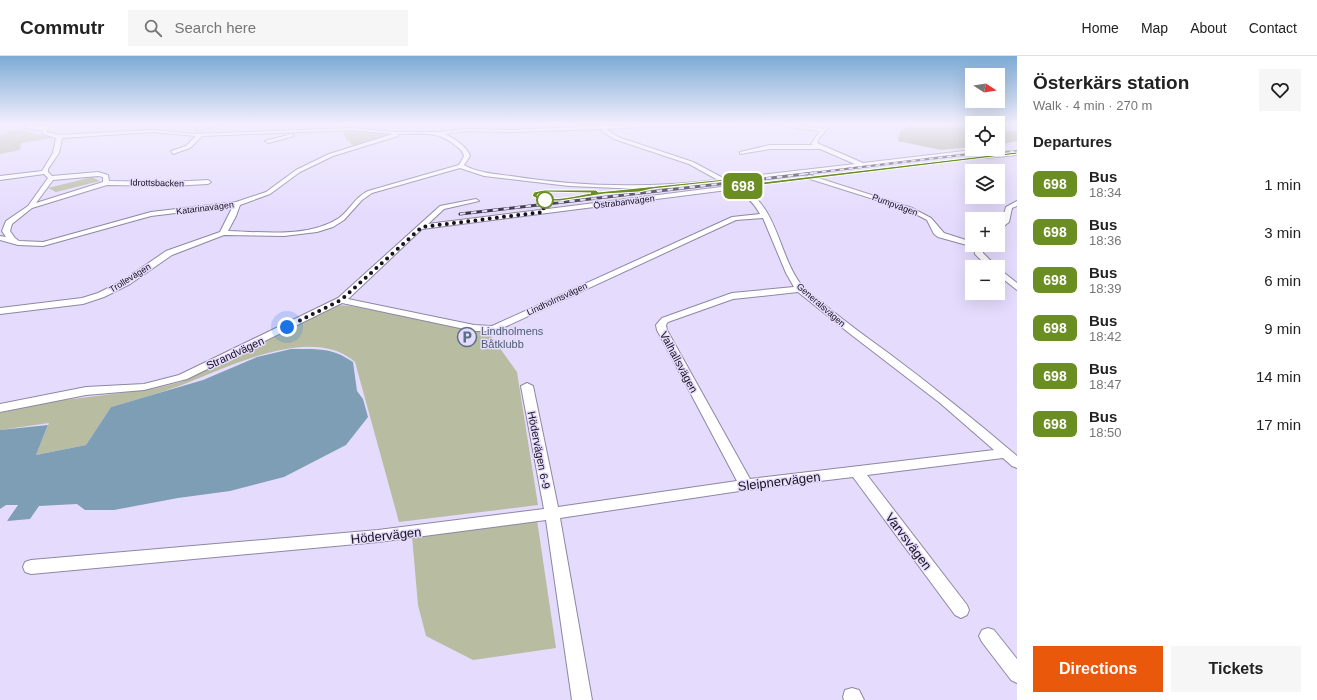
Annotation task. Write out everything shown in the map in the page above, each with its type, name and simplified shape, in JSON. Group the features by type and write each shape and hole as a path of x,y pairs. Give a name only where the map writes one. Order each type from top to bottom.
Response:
{"street":[{"path":"45,172 46,167 55,154"},
{"name":"Katarinavägen","path":"0,238 12,240 18,243 43,244 151,214 237,204 268,192 298,171 334,154"},
{"path":"461,166 467,156 467,154"},
{"name":"Generalsvägen","path":"669,154 726,180 737,186 754,200 765,216 790,273 800,289 852,331 944,400 1017,463"},
{"path":"837,154 862,164"},
{"path":"237,204 233,216 223,233 272,234 300,232 326,226 342,219 357,200 370,192 461,166 475,172 517,179 613,186 658,187 950,154"},
{"name":"Östrabanvägen","path":"422,227 634,201 809,177 1008,154"},
{"path":"0,178 45,172"},
{"path":"45,172 51,178"},
{"path":"12,240 6,231 3,230 12,220 30,207 51,178 101,174 106,176 106,183"},
{"name":"Pumpvägen","path":"809,177 910,209 929,219 933,223 937,232 941,235 965,242"},
{"name":"Idrottsbacken","path":"30,207 77,194 106,183 171,184 208,182"},
{"name":"Strandvägen","path":"0,408 86,391 144,387 183,377 341,300 442,207 476,201"},
{"path":"1005,222 1009,207 1017,203"},
{"name":"Lindholmsvägen","path":"341,300 474,328 493,329 734,218 746,216 765,216"},
{"name":"Trollevägen","path":"0,311 92,299 127,282 170,253 223,233"},
{"path":"978,252 985,260"},
{"path":"1005,277 1017,287"},
{"name":"Valhallsvägen","path":"746,485 662,330 661,325 665,320 720,299 764,292 800,289"},
{"name":"Hödervägen 6-9","path":"527,386 552,514"},
{"name":"Sleipnervägen","path":"552,514 746,485 1006,453"},
{"name":"Varvsvägen","path":"857,472 962,610"},
{"path":"552,514 582,700"},
{"name":"Hödervägen","path":"31,567 378,536 552,514"},
{"path":"988,636 1017,674"}],"green space":[{"path":"92,177 100,181 56,192 48,188"},
{"path":"338,305 351,306 489,333 517,372 538,505 399,522 355,362 337,351 315,347 292,348 268,353 171,389 111,407 86,445 36,455 49,423 0,430 0,413 41,403 152,389 181,382"},
{"path":"537,520 556,648 473,660 426,636 418,605 412,536"}],"water":[{"path":"291,349 316,349 331,351 353,362 357,391 363,399 368,417 346,445 284,477 230,491 178,498 114,510 85,510 77,504 39,506 30,519 7,521 18,505 6,505 0,509 0,430 48,425 36,455 86,445 111,407 203,380 257,357"}],"railway":[{"path":"804,174 975,154"},
{"path":"460,214 813,173"}],"bus line":[{"name":"698","path":"596,192 550,190 536,193 534,196 542,200 560,200 585,197 604,192 639,190 652,187 688,185 726,180 737,186 876,168 1004,154"}],"place":[{"name":"Lindholmens Båtklubb","path":"467,337"}],"route":[{"path":"287,327 341,300 422,227 543,212 545,200"}]}
